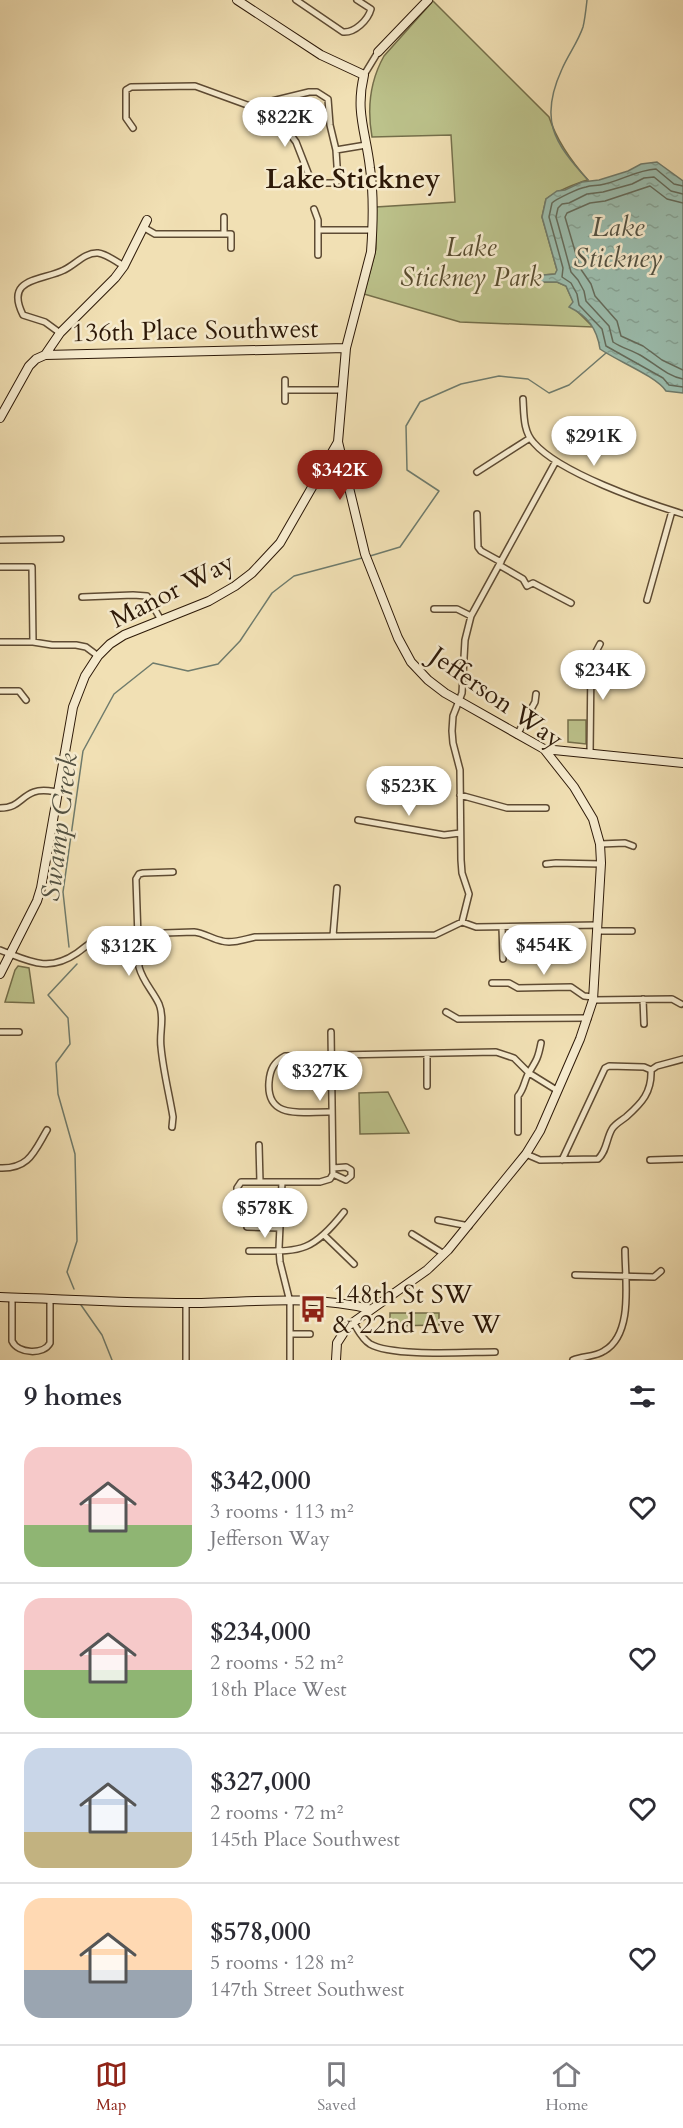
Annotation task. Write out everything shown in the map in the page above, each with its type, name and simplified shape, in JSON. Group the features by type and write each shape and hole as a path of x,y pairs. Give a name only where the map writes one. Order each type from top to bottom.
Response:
{"street":[{"path":"237,0 321,55 364,75 378,52 425,1"},
{"path":"296,0 343,32 348,33 354,31 370,14 371,9 357,0"},
{"name":"Manor Way","path":"0,974 37,901 41,888 73,707 85,676 98,656 124,635 209,601 235,586 254,571 280,543 338,441 345,348 371,252 371,169 360,105 364,75"},
{"path":"133,128 126,118 126,90 131,87 195,86 261,110 290,134 296,142 312,183 338,181 328,99 317,92 268,102 261,110"},
{"path":"336,150 366,145"},
{"path":"314,209 318,220 318,255"},
{"path":"224,217 224,234"},
{"path":"0,418 29,366 36,359 45,355 60,333 86,309 124,266 145,224 155,234 231,234 231,248"},
{"path":"318,230 372,230"},
{"path":"60,333 45,322 23,315 18,299 19,290 30,280 65,270 90,255 99,253 124,266"},
{"name":"136th Place Southwest","path":"45,355 345,348"},
{"path":"285,380 285,401"},
{"path":"285,390 342,390"},
{"path":"523,399 525,429 533,443 556,461 643,502 683,514"},
{"path":"477,472 530,438"},
{"name":"Jefferson Way","path":"336,1360 337,1343 343,1332 369,1310 427,1270 444,1254 526,1154 540,1131 588,1018 593,998 601,864 600,844 593,819 557,763 544,749 459,701 428,680 411,662 398,638 365,554 338,441"},
{"path":"462,922 469,894 462,873 460,770 452,731 453,716 464,681 465,640 471,616 556,461"},
{"path":"647,600 672,511"},
{"path":"477,513 478,546 481,551 523,579 527,586 533,583 571,603"},
{"path":"0,540 61,539"},
{"path":"0,567 32,567 33,642"},
{"path":"82,597 133,594 147,596 161,620"},
{"path":"434,609 457,609 471,616"},
{"path":"0,642 86,646 98,656"},
{"path":"590,754 591,661 600,644"},
{"path":"0,691 19,690 26,700"},
{"path":"517,735 535,702 536,694"},
{"path":"544,749 683,763"},
{"path":"0,808 9,808 32,792 43,790 58,792"},
{"path":"460,795 507,808 546,808"},
{"path":"358,820 444,834 460,833"},
{"path":"600,844 625,843 633,846"},
{"path":"546,864 556,862 601,864"},
{"path":"172,1127 173,1117 160,1047 162,1019 160,1005 142,979 139,968 137,877 143,873 173,872"},
{"path":"333,936 337,888"},
{"path":"0,950 22,960 54,963 67,960 99,937 138,933 204,933 222,942 255,937 435,935 462,922 476,927 598,928 632,931"},
{"path":"502,927 503,959"},
{"path":"492,982 509,983 518,988 571,987 584,996 593,998 672,999 681,1004"},
{"path":"643,999 644,1024"},
{"path":"446,1012 458,1019 588,1018"},
{"path":"0,1032 19,1032"},
{"path":"238,1204 238,1184 320,1182 332,1173 331,1032"},
{"path":"518,1132 518,1096 524,1089 529,1073 537,1063 541,1043"},
{"path":"332,1112 286,1111 277,1108 270,1100 269,1083 271,1070 276,1061 285,1056 496,1053 514,1058 529,1073 558,1091"},
{"path":"427,1054 427,1086"},
{"path":"651,1070 657,1066 683,1059"},
{"path":"562,1160 605,1068 609,1066 644,1067 651,1070"},
{"path":"526,1154 540,1160 594,1160 601,1156 612,1130 648,1093 652,1082 651,1070"},
{"path":"0,1168 10,1168 24,1163 30,1158 47,1130"},
{"path":"259,1145 260,1182"},
{"path":"650,1160 683,1159"},
{"path":"282,1182 279,1252 290,1302 290,1360"},
{"path":"249,1251 279,1252 304,1247 324,1235 344,1212"},
{"path":"438,1220 469,1226"},
{"path":"247,1227 280,1228"},
{"path":"412,1234 444,1254"},
{"path":"324,1235 354,1264"},
{"path":"573,1360 606,1351 620,1336 625,1318 625,1250"},
{"path":"575,1275 654,1277 661,1271"},
{"path":"0,1296 186,1303 290,1302 339,1304 369,1310"},
{"path":"12,1297 12,1341 22,1350 44,1350 48,1347 50,1298"},
{"path":"186,1303 186,1360"},
{"path":"353,1322 364,1339 389,1350 495,1352"},
{"path":"290,1334 310,1334"}],"green space":[{"name":"Lake Stickney Park","path":"433,1 549,117 565,150 588,180 546,199 542,217 557,270 556,274 531,276 530,282 557,282 566,286 578,312 593,327 460,322 364,294 376,249 376,207 455,202 451,135 372,137 371,95 379,66 384,56"},
{"path":"568,720 586,720 586,744 568,742"},
{"path":"18,966 29,968 34,1003 5,1002"},
{"path":"388,1092 409,1133 360,1134 359,1093"},
{"path":"390,1313 439,1313 439,1325 390,1326"}],"water":[{"name":"Lake Stickney","path":"657,162 683,181 683,393 666,391 645,374 600,349 597,335 590,324 569,307 573,302 566,286 557,282 530,282 531,276 555,274 557,270 542,217 546,199 557,191 582,182 599,180 628,171 641,164"}],"waterway":[{"path":"587,0 583,27 555,87 551,102 551,116 558,141 588,180"},
{"name":"Swamp Creek","path":"370,556 400,547 439,491 407,470 406,426 420,402 461,384 499,376 528,379 549,393 569,385 606,353"},
{"name":"Swamp Creek","path":"69,947 63,892 83,751 114,694 153,663 188,671 218,664 240,641 272,593 294,576 362,558"},
{"name":"Swamp Creek","path":"74,1289 67,1272 77,1241 75,1154 58,1094 56,1063 70,1044 68,1018 48,995 77,964"},
{"name":"Swamp Creek","path":"81,1305 102,1335 112,1360"}],"place":[{"name":"148th St SW & 22nd Ave W","path":"313,1309"}],"district":[{"name":"Lake Stickney","path":"353,179"}]}
